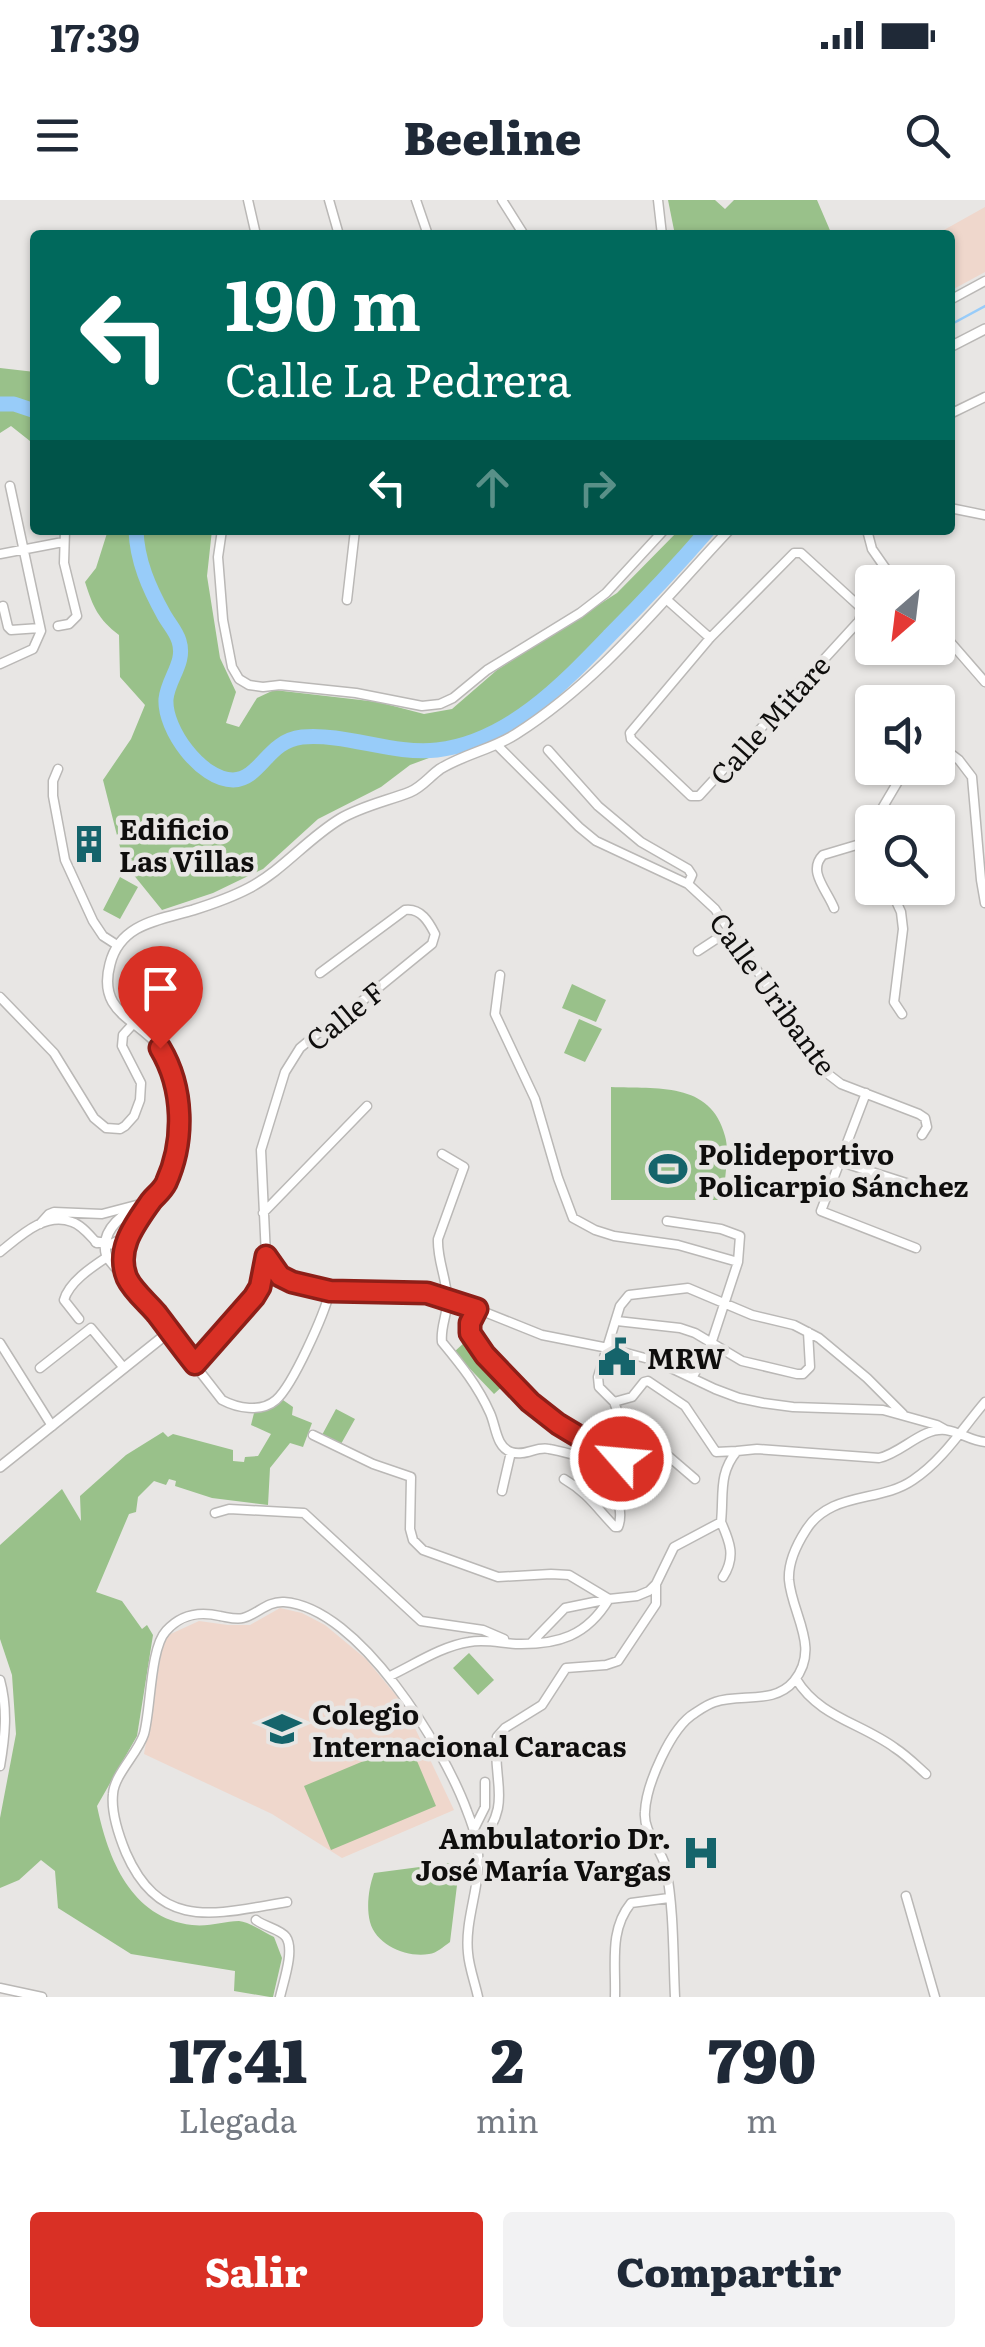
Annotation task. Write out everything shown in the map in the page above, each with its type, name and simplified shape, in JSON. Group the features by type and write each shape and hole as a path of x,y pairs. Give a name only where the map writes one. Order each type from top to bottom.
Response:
{"street":[{"path":"248,200 255,230"},
{"path":"328,200 338,230"},
{"path":"416,200 426,230"},
{"path":"502,200 521,230"},
{"path":"658,200 661,230"},
{"path":"955,297 985,282"},
{"path":"955,344 985,329"},
{"path":"955,412 985,398"},
{"path":"0,664 33,649 40,637 10,486"},
{"path":"955,509 985,516"},
{"path":"58,626 73,622 77,616 64,563 64,535"},
{"path":"221,535 218,557 224,630 232,668 239,679 263,687 280,685 356,694 422,706 453,698 487,670 580,613 606,593 659,535"},
{"path":"346,600 354,535"},
{"path":"128,1280 123,1251 150,1203 165,1186 179,1130 172,1070 160,1048 114,1005 108,992 108,974 117,946 131,931 146,923 248,889 339,820 417,789 442,768 497,745 563,702 599,670 724,535"},
{"path":"868,535 883,565"},
{"path":"0,554 63,542"},
{"name":"Calle Mitare","path":"794,553 801,553 862,612 859,620 695,798 631,739 630,733 710,638 794,553"},
{"path":"666,600 710,638"},
{"path":"3,606 11,630 40,628"},
{"path":"955,648 985,682"},
{"name":"Calle Uribante","path":"497,745 588,835 688,884 707,900 828,1074 842,1084 919,1114 925,1118 927,1128 922,1135"},
{"path":"548,750 608,815 641,842 692,872 688,884"},
{"path":"955,757 972,777 985,903"},
{"path":"58,769 53,796 65,860 93,921 117,946"},
{"path":"834,908 816,871 819,858 855,848"},
{"path":"898,905 903,930 894,1002 902,1014"},
{"name":"Calle F","path":"266,1256 262,1150 285,1072 300,1048 347,1018 356,1006 432,944 435,934 428,920 417,911 406,910 320,973"},
{"path":"698,951 730,930"},
{"path":"500,975 496,1014 535,1099 573,1218 614,1236 678,1244 738,1262"},
{"path":"0,997 54,1053 94,1118 106,1128 125,1126 140,1100 141,1083 122,1046 123,1036 132,1024"},
{"name":"Calle Uribante","path":"866,1094 821,1211 916,1248"},
{"path":"263,1212 367,1106"},
{"path":"442,1154 464,1167 438,1239 448,1298 441,1341 476,1384 501,1445 519,1454 546,1448 607,1460 621,1459 652,1478"},
{"path":"841,1162 936,1190"},
{"path":"40,1224 54,1212 102,1214 150,1203"},
{"path":"78,1319 64,1300 66,1292 95,1265 112,1228 125,1214 150,1203"},
{"path":"0,1252 32,1227 72,1221 104,1249 222,1400 234,1406 258,1408 278,1399 316,1330 330,1291"},
{"path":"667,1221 721,1229 740,1236 738,1262 711,1344 692,1378"},
{"path":"104,1249 129,1236"},
{"path":"266,1256 280,1276 292,1282 330,1291 427,1293 448,1298 542,1335 656,1361 715,1389 763,1404 883,1410 985,1442"},
{"path":"195,1364 254,1297 266,1256"},
{"path":"695,1479 620,1414 599,1387 597,1380 620,1306 629,1296 688,1288 752,1315 794,1325 819,1338 906,1417"},
{"path":"477,1309 470,1333 485,1355 530,1402 598,1448 607,1460 621,1519 618,1527 584,1491 564,1479"},
{"path":"616,1321 680,1328 742,1361 803,1374 810,1367 808,1332"},
{"path":"40,1368 91,1328 124,1368"},
{"path":"0,1467 170,1332"},
{"path":"0,1343 52,1426"},
{"path":"614,1402 629,1398 648,1381 688,1408 716,1452 757,1449 882,1458 928,1433 946,1430"},
{"path":"675,1997 666,1868 644,1813 671,1738 687,1717 711,1704 768,1696 784,1690 796,1679 806,1646 789,1576 808,1526 831,1507 887,1492 914,1480 961,1434 985,1402"},
{"path":"313,1436 412,1477 410,1532 424,1552 498,1577 567,1575 608,1599"},
{"path":"722,1578 730,1566 731,1553 721,1522 724,1473 738,1451"},
{"path":"502,1491 510,1452"},
{"path":"215,1513 229,1509 304,1513 421,1621 482,1630 513,1644"},
{"path":"531,1643 565,1608 649,1591 674,1547 721,1522"},
{"path":"478,1847 493,1826 500,1805 497,1737 542,1705 567,1668 618,1661 656,1604 656,1584"},
{"path":"390,1676 460,1644 490,1640 531,1643 577,1634 598,1617 608,1599"},
{"path":"288,1902 210,1914 184,1910 164,1902 132,1866 115,1817 112,1791 145,1732 163,1633 183,1617 206,1612 244,1618 265,1605 300,1605 329,1620 364,1647 390,1676 455,1783 474,1829 478,1870 468,1952 478,1997"},
{"path":"796,1679 804,1692 825,1710 893,1746 926,1774"},
{"path":"0,1680 6,1719 0,1766"},
{"path":"474,1829 484,1806 485,1782"},
{"path":"906,1896 935,1997"},
{"path":"615,1997 616,1930 621,1916 632,1903 669,1898"},
{"path":"256,1920 288,1939 280,1997"},
{"path":"0,1988 42,1997"}],"shaded area":[{"path":"985,207 985,272 955,288 955,230 944,230"},
{"name":"Colegio Internacional Caracas","path":"280,1608 302,1613 325,1625 366,1659 404,1705 454,1810 342,1858 272,1814 144,1754 164,1637 199,1621 250,1625"}],"green space":[{"path":"668,200 715,200 725,209 734,200 817,200 830,230 674,230"},
{"path":"0,368 30,371 30,441 11,426 0,433"},
{"path":"106,535 211,535 207,576 220,658 236,692 226,723 239,727 257,698 274,690 378,702 424,714 452,709 497,670 617,593 674,535 709,535 574,679 513,727 410,765 381,787 318,819 263,869 213,893 162,910 124,863 103,780 131,739 145,705 120,677 119,635 97,612 91,599 85,582 96,568"},
{"path":"120,877 138,887 120,919 103,910"},
{"path":"572,984 606,1000 596,1022 562,1008"},
{"path":"579,1019 602,1029 585,1062 564,1053"},
{"name":"Polideportivo Policarpio Sánchez","path":"611,1087 680,1092 708,1105 725,1136 723,1200 611,1200"},
{"path":"465,1342 505,1384 494,1394 454,1352"},
{"path":"283,1400 293,1407 292,1415 312,1423 303,1447 290,1443 270,1468 268,1505 212,1498 175,1486 176,1481 169,1479 166,1485 154,1481 138,1497 136,1512 129,1514 96,1592 122,1601 142,1629 147,1625 153,1635 137,1736 97,1806 116,1865 138,1898 171,1920 192,1925 239,1921 274,1937 282,1958 270,1997 234,1991 235,1971 131,1954 58,1908 55,1871 41,1860 19,1880 0,1888 0,1818 16,1734 12,1675 0,1639 0,1545 62,1489 81,1521 80,1496 126,1455 163,1432 168,1437 173,1434 233,1450 233,1461 244,1462 245,1457 258,1456 271,1434 251,1425 255,1409 265,1409"},
{"path":"336,1409 355,1419 341,1444 322,1435"},
{"path":"469,1653 494,1680 478,1695 453,1668"},
{"path":"409,1742 436,1806 331,1850 304,1786"},
{"path":"450,1863 459,1869 450,1942 435,1952 420,1955 402,1952 379,1937 369,1916 374,1873"}],"waterway":[{"path":"955,322 985,306"},
{"path":"0,404 30,409"},
{"path":"137,535 145,574 181,649 166,699 171,724 197,762 209,772 233,780 251,773 280,745 302,737 336,738 420,751 463,745 487,736 532,708 573,673 703,535"}],"place":[{"name":"Edificio Las Villas","path":"89,844"},
{"name":"Polideportivo Policarpio Sánchez","path":"668,1169"},
{"name":"MRW","path":"617,1357"},
{"name":"Colegio Internacional Caracas","path":"282,1729"},
{"name":"Ambulatorio Dr. José María Vargas","path":"701,1853"}],"route":[{"path":"160,1048 172,1070 177,1092 177,1142 165,1186 132,1230 123,1258 128,1280 195,1364 254,1297 266,1256 280,1276 292,1282 330,1291 427,1293 477,1309 470,1323 471,1336 512,1385 610,1460 621,1459"}]}
